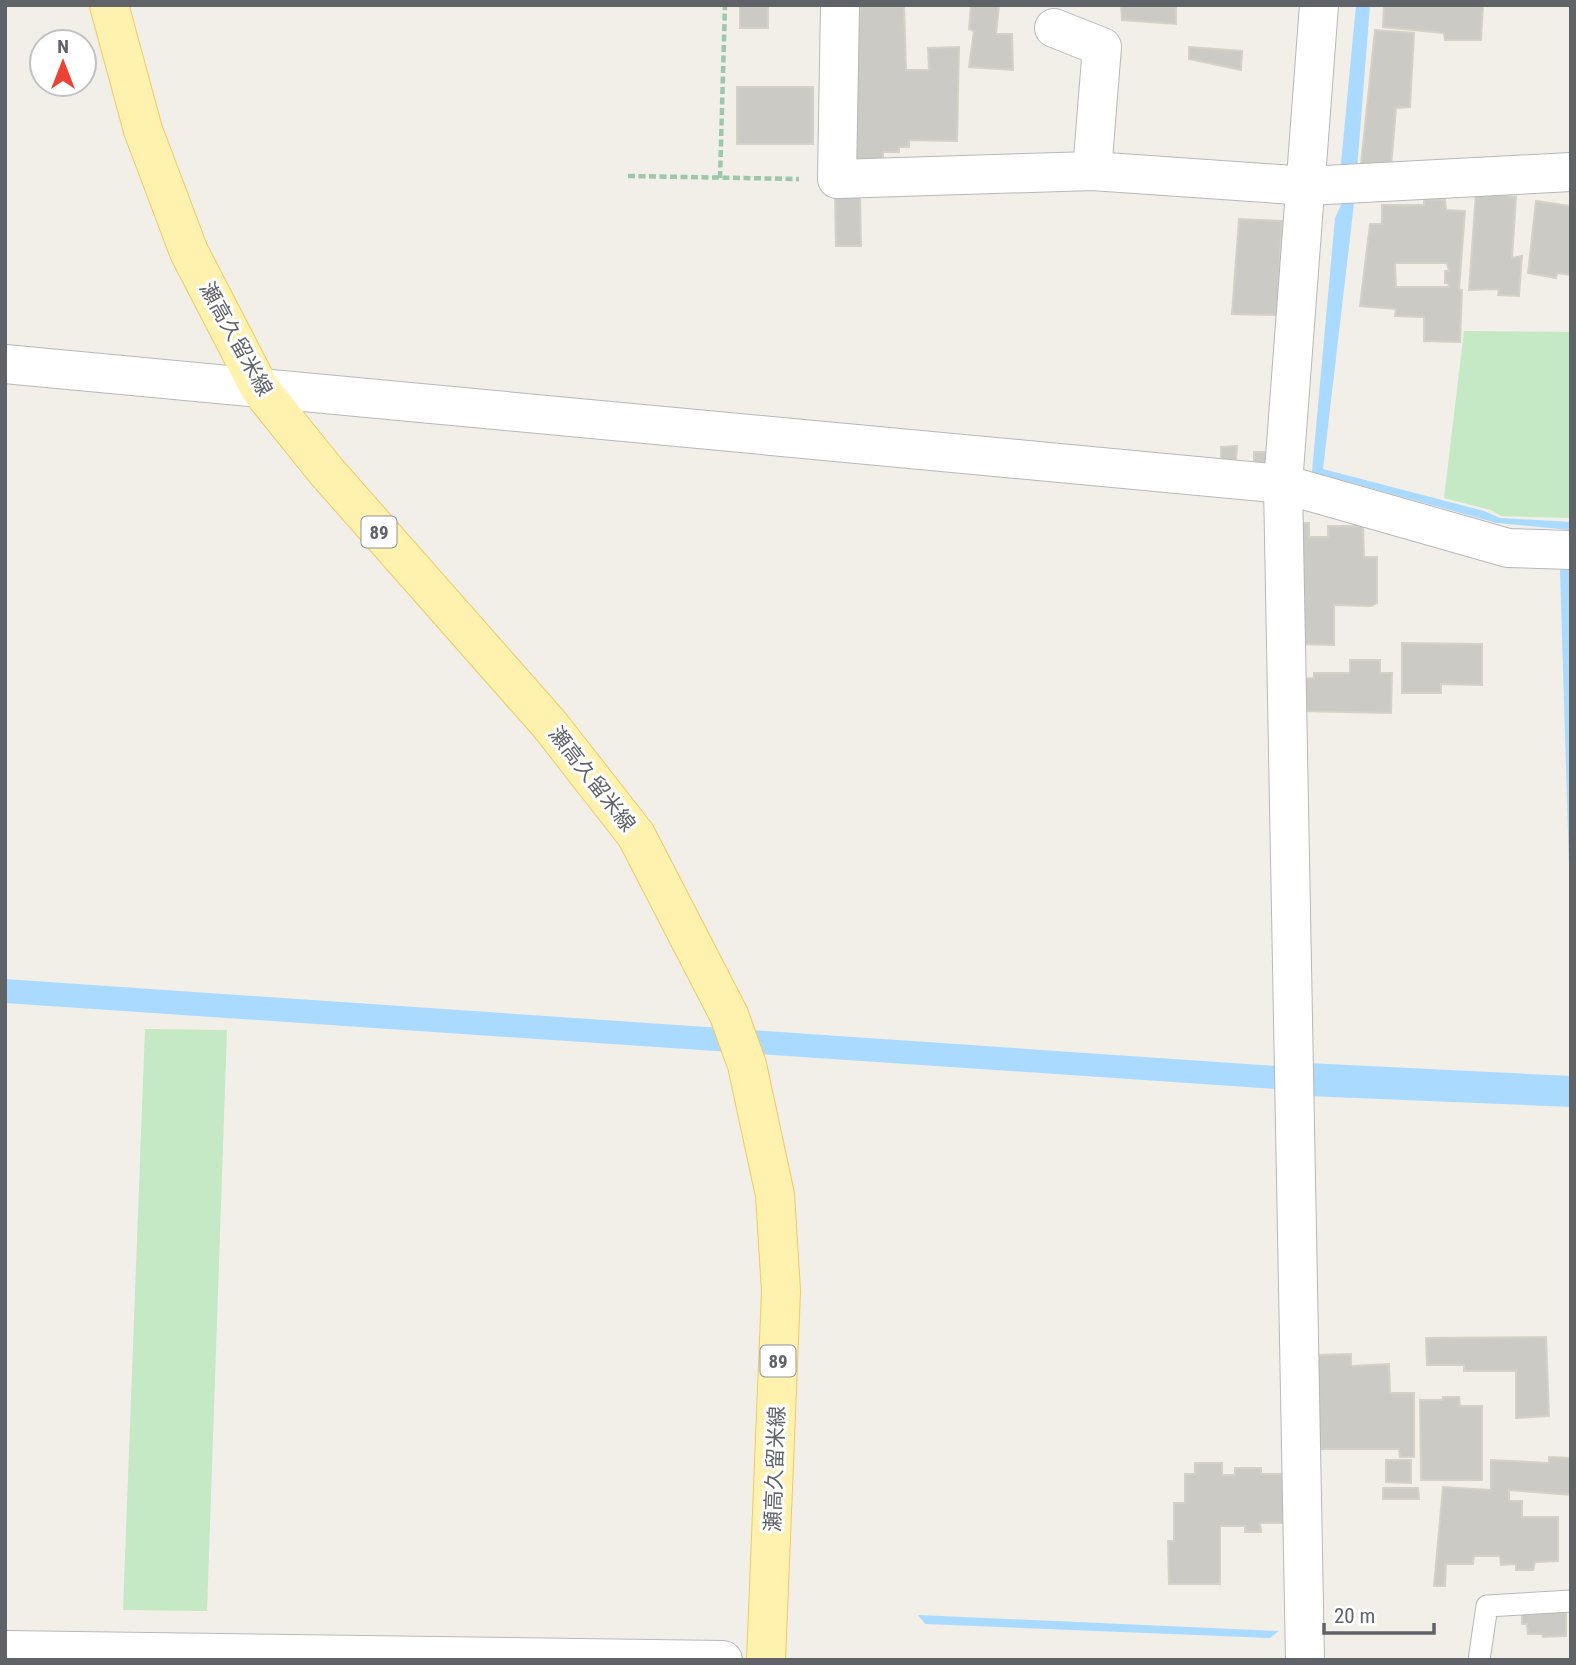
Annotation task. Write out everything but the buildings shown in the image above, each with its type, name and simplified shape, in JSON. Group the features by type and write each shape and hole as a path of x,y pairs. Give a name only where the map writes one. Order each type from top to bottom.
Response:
{"main road":[{"name":"瀬高久留米線","path":"109,5 143,130 189,252 260,389 326,471 550,725 636,835 729,1015 747,1065 775,1195 781,1291 766,1660"}],"street":[{"path":"840,5 836,179 1091,171 1307,186 1571,172"},
{"path":"1305,1660 1283,484 1319,5"},
{"path":"1054,28 1102,47 1091,171"},
{"path":"5,364 1283,484 1508,548 1571,551"},
{"path":"5,1650 723,1660"}],"lane":[{"path":"1479,1660 1487,1606 1571,1601"}],"path":[{"path":"720,178 725,5"},
{"path":"628,176 836,179"}],"green space":[{"path":"1464,331 1571,332 1571,518 1501,516 1491,510 1444,498"},
{"path":"145,1029 227,1030 207,1611 123,1610"}],"water":[{"path":"1356,5 1370,5 1355,195 1323,469 1484,511 1500,518 1571,522 1571,530 1497,523 1312,472 1335,218 1344,198 1340,174"},
{"path":"1570,569 1571,604 1571,932 1560,570"},
{"path":"5,979 1277,1066 1277,1089 5,1003"},
{"path":"1307,1063 1571,1076 1571,1107 1308,1096"},
{"path":"918,1615 1279,1631 1270,1638 925,1624"}]}
